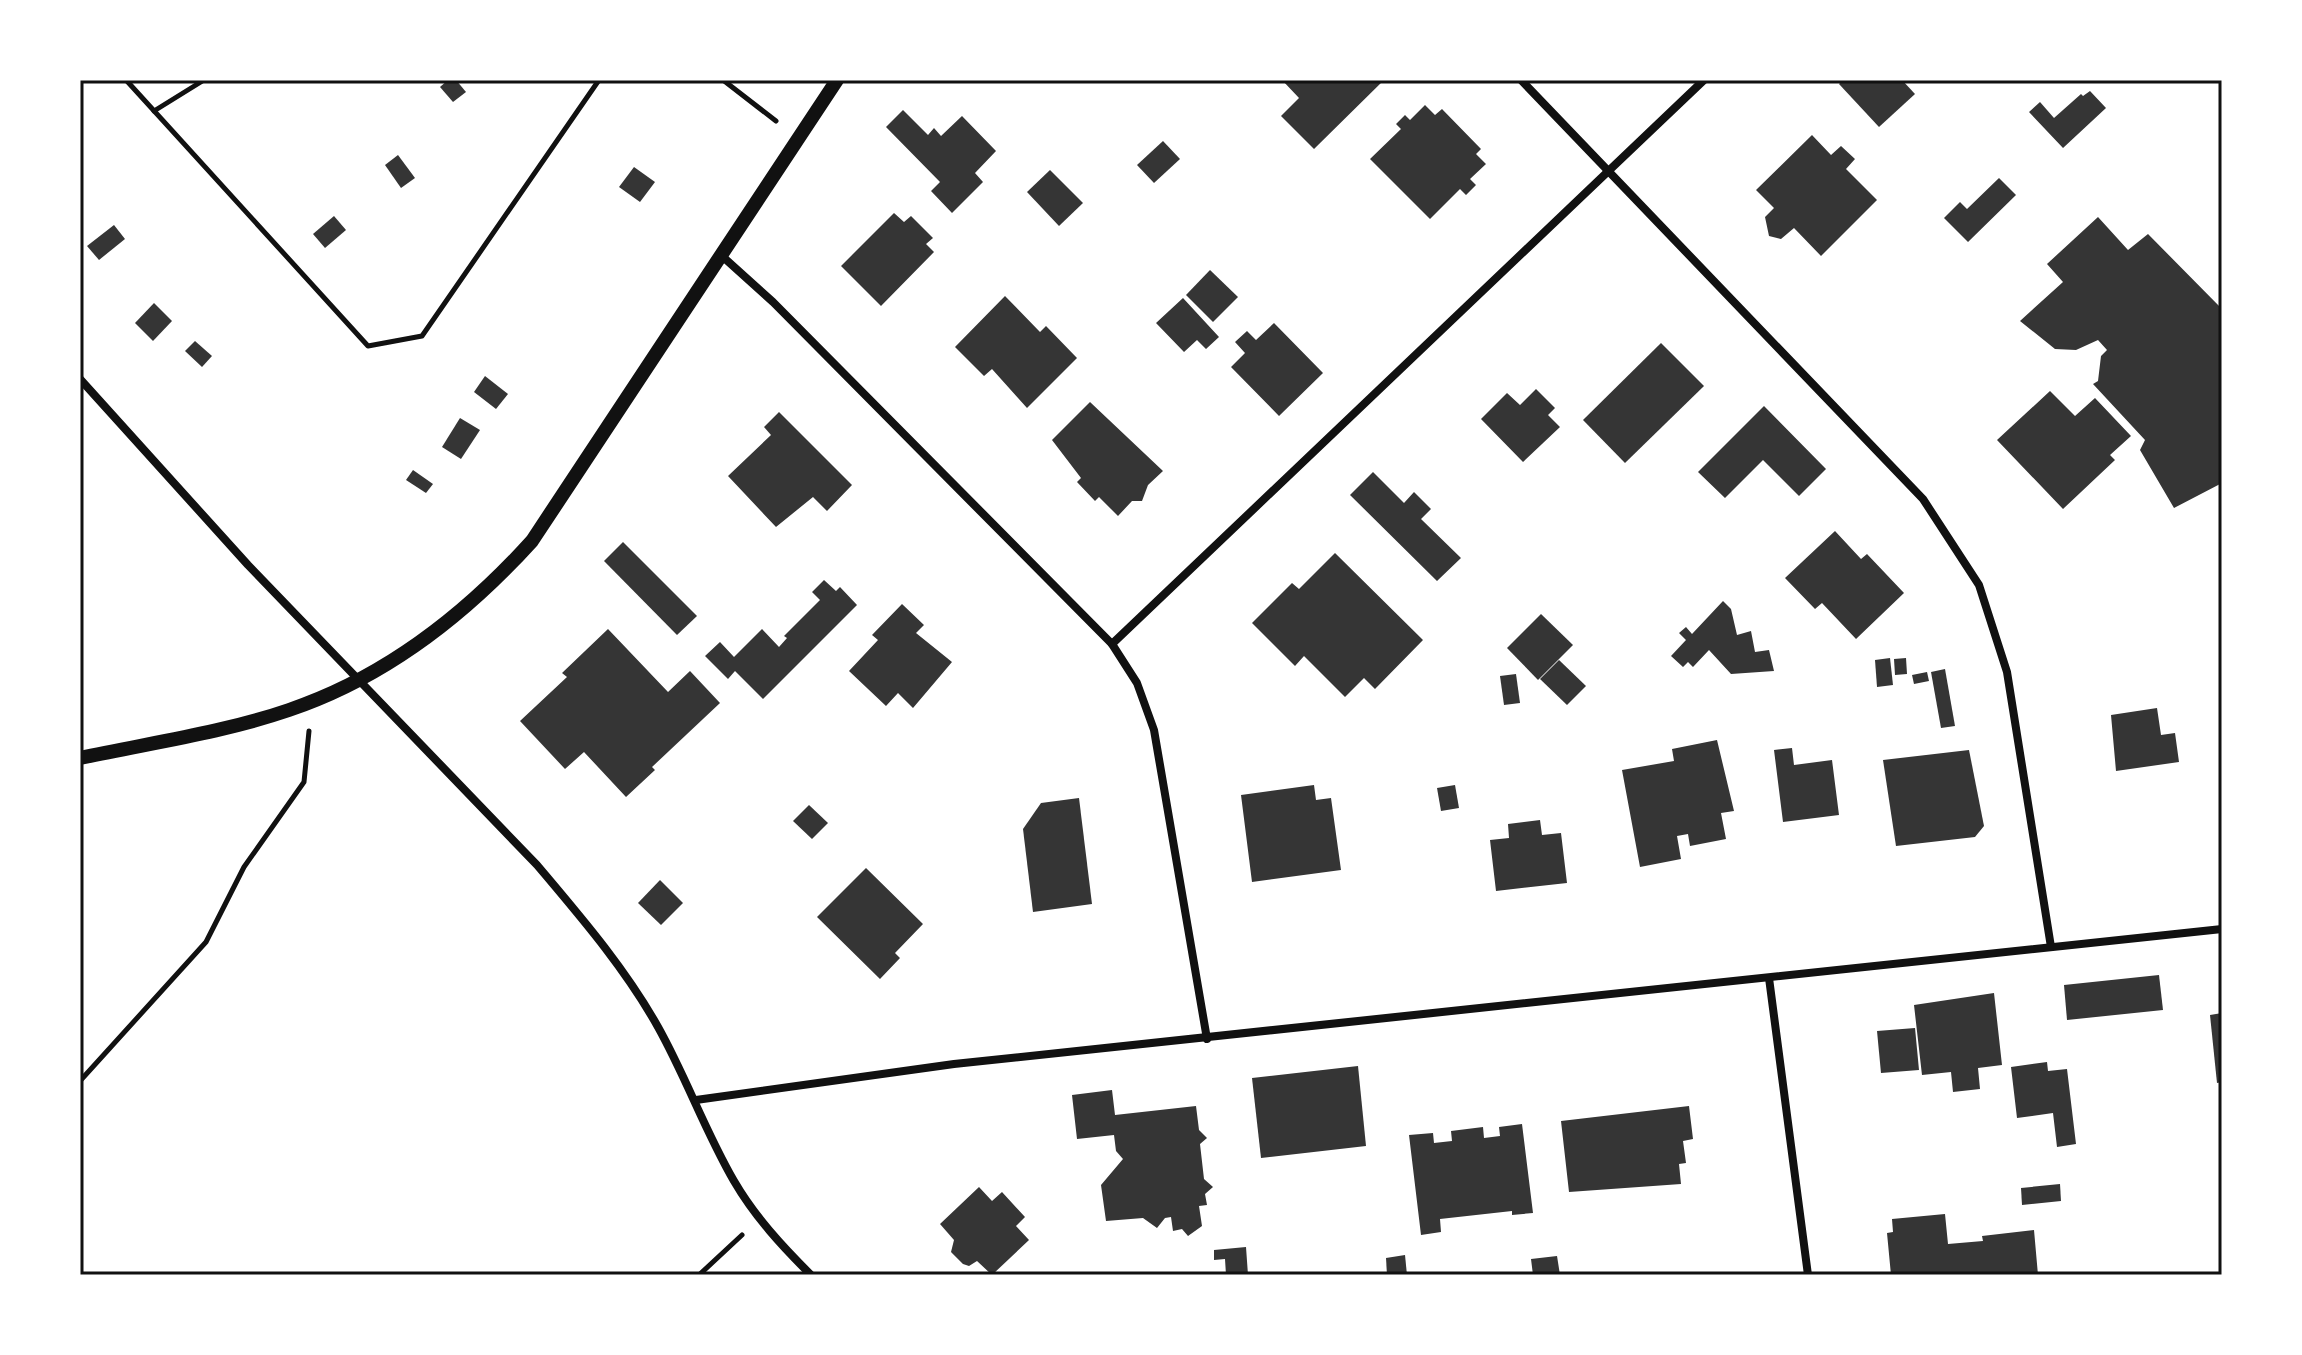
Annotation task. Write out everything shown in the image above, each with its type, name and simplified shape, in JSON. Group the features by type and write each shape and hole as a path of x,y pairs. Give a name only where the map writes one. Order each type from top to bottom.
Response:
{"street":[{"path":"80,758 261,718 313,702 359,681 460,612 532,541 837,80"},
{"path":"1521,80 1923,499 1961,554 1979,585 2007,672 2051,947"},
{"path":"1112,644 1704,80"},
{"path":"722,256 773,302 1112,644 1137,683 1154,730 1207,1039"},
{"path":"80,379 566,899 643,1002 696,1100 733,1180 759,1218 811,1275"},
{"path":"696,1100 954,1064 2222,929"},
{"path":"1769,978 1808,1275"}],"path":[{"path":"126,80 368,346 422,336 599,80"},
{"path":"154,111 204,80"},
{"path":"723,80 800,138"},
{"path":"80,1081 206,942 244,867 304,782 313,702"},
{"path":"699,1275 759,1218"}],"building":[{"path":"448,80 456,80 466,92 453,102 440,87"},
{"path":"1282,80 1384,80 1314,149 1281,116 1299,98"},
{"path":"1843,80 1902,80 1915,94 1879,127 1839,84"},
{"path":"2090,91 2106,108 2063,148 2029,112 2040,102 2054,118 2081,94 2083,96"},
{"path":"1425,105 1435,115 1442,109 1481,149 1476,154 1486,164 1470,179 1476,185 1466,195 1460,189 1430,219 1370,159 1401,129 1396,124 1405,115 1410,120"},
{"path":"903,110 928,135 934,128 941,136 962,116 996,151 975,173 983,182 952,213 931,191 940,182 886,127"},
{"path":"1812,135 1831,155 1841,146 1855,159 1846,169 1877,200 1821,256 1794,228 1781,239 1769,236 1765,217 1774,208 1756,190"},
{"path":"1163,141 1180,159 1154,183 1137,165"},
{"path":"398,155 415,178 401,188 385,165"},
{"path":"634,167 655,182 640,202 619,187"},
{"path":"1050,170 1083,203 1059,226 1027,192"},
{"path":"1999,178 2016,195 1968,242 1944,218 1960,202 1967,209"},
{"path":"894,213 904,222 911,216 933,238 926,244 934,252 881,306 841,266"},
{"path":"334,216 346,230 325,248 313,234"},
{"path":"2098,217 2128,250 2148,234 2222,309 2222,483 2174,508 2140,450 2145,440 2093,384 2098,381 2101,356 2107,350 2098,340 2076,350 2055,349 2020,321 2063,282 2047,264"},
{"path":"114,225 125,239 99,260 87,246"},
{"path":"1210,270 1238,297 1213,322 1186,295"},
{"path":"1005,296 1040,332 1046,326 1077,358 1027,408 992,369 984,376 955,347"},
{"path":"1183,298 1219,337 1206,349 1197,340 1184,352 1156,323"},
{"path":"154,303 172,321 153,341 135,323"},
{"path":"1274,323 1323,373 1279,416 1231,367 1245,353 1235,342 1247,331 1256,340"},
{"path":"195,341 212,356 202,367 185,351"},
{"path":"1661,343 1704,386 1625,463 1583,420"},
{"path":"485,376 508,394 496,409 474,392"},
{"path":"1536,389 1555,408 1548,415 1560,427 1523,462 1481,419 1507,393 1520,405"},
{"path":"2050,391 2075,416 2095,398 2131,436 2110,455 2115,460 2063,509 1997,440"},
{"path":"1090,402 1163,471 1148,485 1142,501 1132,501 1118,516 1099,497 1095,501 1077,482 1081,478 1052,440"},
{"path":"1764,406 1826,469 1799,496 1763,460 1725,498 1698,472"},
{"path":"779,412 852,485 827,511 813,497 776,527 728,476 771,435 764,427"},
{"path":"460,418 480,430 461,459 442,447"},
{"path":"413,470 433,484 426,493 406,480"},
{"path":"1373,472 1404,503 1414,492 1431,509 1421,519 1461,558 1437,581 1350,495"},
{"path":"1835,531 1861,559 1867,554 1904,593 1856,639 1822,603 1815,609 1785,578"},
{"path":"623,542 697,616 677,635 604,561"},
{"path":"1335,553 1423,640 1375,689 1364,678 1345,697 1304,656 1295,666 1252,623 1292,583 1299,589"},
{"path":"824,580 836,591 840,587 857,605 763,699 735,671 728,679 705,656 720,642 734,657 762,629 779,647 787,638 784,636 820,600 812,592"},
{"path":"1723,601 1731,609 1737,635 1751,631 1755,652 1769,650 1774,671 1731,674 1709,650 1693,667 1688,662 1683,667 1671,656 1686,640 1679,633 1686,627 1692,634"},
{"path":"902,604 924,625 916,633 952,662 913,708 898,693 886,706 849,671 878,640 872,635"},
{"path":"1541,614 1573,645 1538,680 1507,648"},
{"path":"608,629 668,692 690,671 720,703 652,767 655,770 626,797 584,752 565,769 520,721 567,677 562,673"},
{"path":"1890,658 1893,685 1877,687 1875,660"},
{"path":"1906,658 1907,674 1895,675 1894,659"},
{"path":"1559,660 1586,686 1567,705 1540,679"},
{"path":"1945,669 1955,726 1941,728 1931,672"},
{"path":"1927,672 1929,681 1914,684 1912,675"},
{"path":"1516,674 1520,703 1504,705 1500,676"},
{"path":"2157,708 2161,735 2175,733 2179,762 2116,771 2111,715"},
{"path":"1717,740 1734,811 1721,813 1726,839 1690,846 1688,834 1677,836 1681,859 1640,867 1622,770 1674,761 1672,749"},
{"path":"1792,748 1794,765 1832,760 1839,815 1783,822 1774,750"},
{"path":"1969,750 1984,826 1975,837 1896,846 1883,760"},
{"path":"1314,785 1316,800 1331,798 1341,870 1252,882 1241,795"},
{"path":"1455,785 1459,808 1441,811 1437,788"},
{"path":"1079,798 1092,904 1033,912 1023,829 1041,803"},
{"path":"809,805 828,823 812,839 793,821"},
{"path":"1540,820 1542,835 1561,833 1567,883 1496,891 1490,840 1509,838 1508,824"},
{"path":"866,868 923,924 895,953 900,958 880,979 817,917"},
{"path":"660,880 683,903 661,925 638,903"},
{"path":"2159,975 2163,1010 2067,1020 2064,985"},
{"path":"1994,993 2002,1065 1978,1068 1980,1089 1953,1092 1951,1072 1922,1075 1914,1005"},
{"path":"2222,1013 2222,1082 2217,1083 2210,1015"},
{"path":"1915,1028 1919,1070 1881,1073 1877,1031"},
{"path":"2047,1062 2048,1071 2067,1069 2076,1144 2057,1147 2053,1113 2017,1118 2011,1067"},
{"path":"1358,1066 1366,1146 1261,1158 1252,1078"},
{"path":"1112,1090 1115,1115 1196,1106 1199,1130 1207,1138 1200,1144 1204,1179 1213,1187 1205,1194 1207,1205 1199,1206 1202,1226 1188,1236 1182,1229 1173,1231 1171,1217 1165,1218 1157,1228 1143,1218 1106,1221 1101,1185 1123,1159 1116,1151 1114,1135 1077,1139 1072,1095"},
{"path":"1689,1106 1693,1139 1683,1141 1686,1163 1679,1164 1681,1184 1569,1192 1561,1121"},
{"path":"1522,1124 1533,1213 1512,1215 1512,1211 1440,1219 1441,1232 1421,1235 1409,1135 1433,1133 1434,1143 1452,1141 1451,1131 1483,1127 1484,1138 1500,1136 1499,1127"},
{"path":"2060,1184 2061,1201 2022,1205 2021,1188"},
{"path":"979,1187 992,1201 1002,1192 1025,1217 1016,1226 1029,1240 992,1275 977,1261 969,1266 963,1264 951,1252 954,1240 940,1224"},
{"path":"1945,1214 1948,1244 1983,1241 1982,1236 2034,1230 2038,1275 1891,1275 1887,1233 1893,1232 1892,1219"},
{"path":"1246,1247 1248,1275 1226,1275 1225,1259 1214,1260 1214,1250"},
{"path":"1405,1255 1407,1275 1387,1275 1386,1258"},
{"path":"1557,1256 1560,1275 1533,1275 1531,1259"}]}
